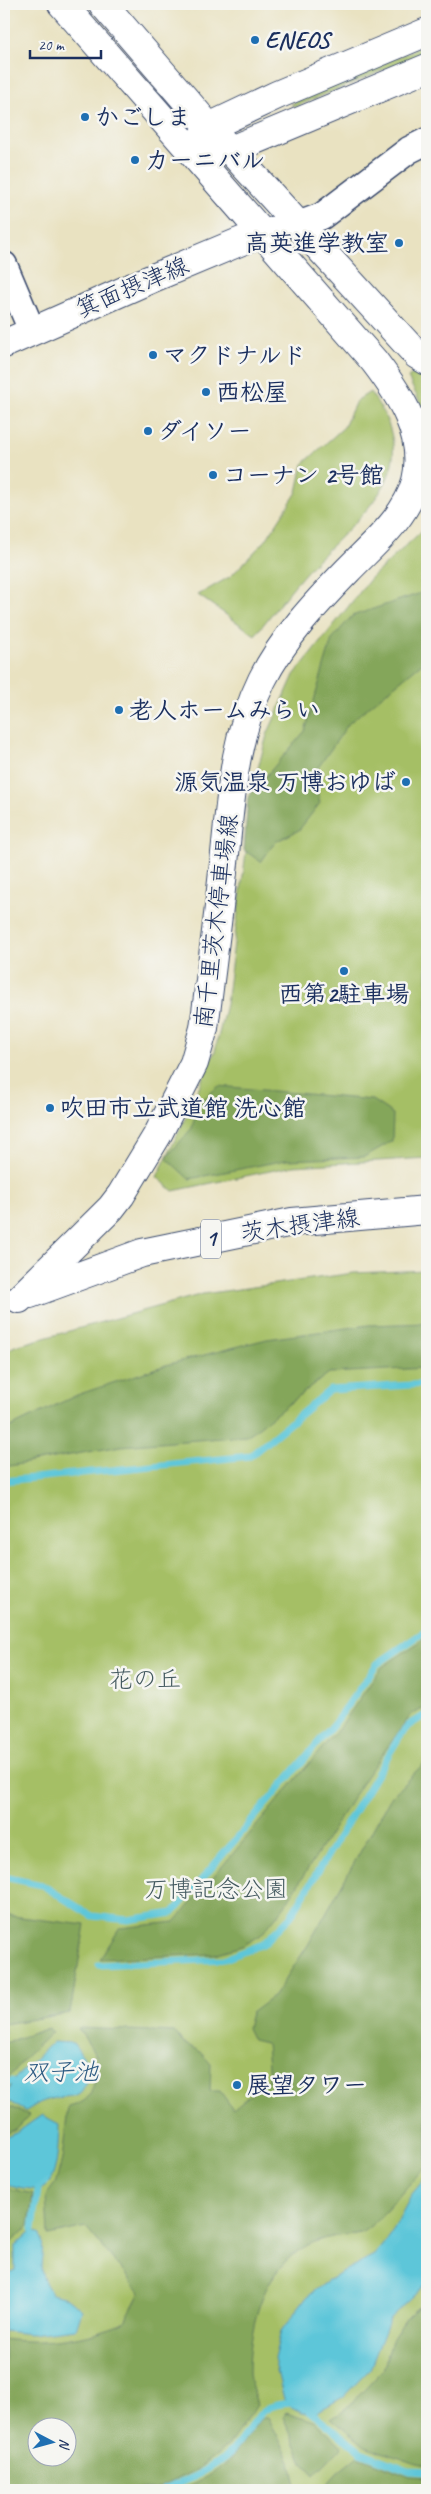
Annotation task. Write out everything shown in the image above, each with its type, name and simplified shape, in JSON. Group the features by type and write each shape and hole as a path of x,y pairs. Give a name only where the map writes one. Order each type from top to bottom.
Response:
{"main road":[{"path":"62,4 262,234"},
{"path":"103,4 209,127 298,225 417,355 427,360"},
{"path":"192,152 209,127 427,32"},
{"path":"192,152 231,150 427,68"},
{"name":"箕面摂津線","path":"4,344 153,278 262,234 298,225"},
{"name":"南千里茨木停車場線","path":"12,1302 111,1208 158,1134 194,1063 204,1028 233,775 243,724 262,679 290,635 400,515 416,481 418,446 412,422 400,394 374,361 262,234"},
{"name":"茨木摂津線","path":"12,1302 142,1253 292,1222 427,1210"}],"street":[{"path":"298,225 322,216 409,150 427,141"},
{"path":"4,265 32,331"}],"green space":[{"path":"427,44 427,52 295,107 291,104"},
{"path":"416,371 427,378 427,417 408,378"},
{"path":"370,392 387,421 393,446 391,469 381,490 366,510 308,570 255,635 198,595 231,576 266,540 297,492 303,464 344,427 356,401"},
{"path":"427,526 427,1158 294,1166 173,1191 157,1177 215,1051 226,1004 256,776 267,735 294,675 371,578"},
{"path":"427,584 427,659 349,723 313,775 320,803 299,830 275,842 261,862 244,850 248,797 305,731 332,639 352,616 421,593"},
{"path":"219,1086 372,1100 393,1114 392,1141 364,1157 286,1160 189,1179 166,1158 192,1128 198,1103"},
{"name":"万博記念公園","path":"427,1270 427,2490 4,2490 4,1352 15,1346 203,1294 354,1273"},
{"path":"427,1323 427,1368 329,1373 247,1436 121,1446 4,1467 4,1430 77,1395 169,1364 267,1339 369,1325"},
{"path":"427,1637 427,1707 412,1714 365,1778 284,1907 261,1935 242,1946 214,1954 100,1959 120,1928 175,1922 340,1727 382,1667"},
{"path":"427,1760 427,2166 368,2228 360,2233 329,2237 308,2245 293,2255 280,2268 262,2298 252,2334 249,2374 257,2404 228,2446 200,2468 154,2490 4,2490 4,2339 50,2341 95,2333 110,2328 124,2323 140,2292 86,2227 48,2235 46,2196 56,2182 62,2159 68,2107 85,2100 92,2090 94,2083 97,2057 78,2028 175,2032 183,2043 198,2050 211,2064 210,2091 220,2091 233,2109 269,2079 266,2043 253,2040 247,2028 251,2013 274,1996 308,1945 391,1797"},
{"path":"4,1915 85,1925 70,2013 4,2024"},
{"path":"49,2028 52,2032 25,2058 8,2079 4,2100 4,2043"},
{"path":"4,2104 29,2115 15,2130 4,2134"},
{"path":"4,2187 33,2194 29,2226 4,2249"},
{"path":"427,2299 427,2466 365,2446 331,2418 347,2408 383,2370 393,2338 407,2317"},
{"path":"286,2412 314,2421 342,2446 314,2475 304,2464 283,2417"},
{"path":"268,2417 291,2463 297,2490 180,2490 218,2470 243,2444 260,2419"},
{"path":"358,2456 410,2476 427,2477 427,2490 322,2490 337,2473"}],"water":[{"name":"双子池","path":"53,2042 73,2043 89,2064 87,2078 81,2092 76,2095 44,2101 26,2111 6,2100 12,2081"},
{"name":"双子池","path":"42,2115 59,2124 58,2151 51,2180 40,2189 4,2184 4,2138 16,2133"},
{"path":"427,2176 427,2283 390,2318 370,2369 343,2397 315,2413 302,2412 285,2403 274,2359 281,2331 307,2296 338,2274 374,2255 390,2236 412,2194"},
{"path":"33,2229 41,2234 41,2270 52,2294 67,2298 82,2310 76,2329 31,2334 4,2331 4,2275 15,2270 15,2246"}],"waterway":[{"path":"4,1481 250,1456 330,1390 427,1384"},
{"path":"4,1877 42,1885 92,1916 128,1920 173,1913 334,1724 377,1664 427,1630"},
{"path":"99,1965 225,1959 263,1944 291,1916 400,1736 408,1726 427,1714"},
{"path":"4,2084 12,2081"},
{"path":"33,2229 38,2189"},
{"path":"163,2490 199,2474 224,2458 239,2443 262,2412 270,2407 295,2403"},
{"path":"309,2410 361,2452 410,2471 427,2472"}],"place":[{"name":"ENEOS","path":"255,40"},
{"name":"かごしま","path":"85,117"},
{"name":"カーニバル","path":"135,160"},
{"name":"高英進学教室","path":"399,243"},
{"name":"マクドナルド","path":"153,355"},
{"name":"西松屋","path":"206,392"},
{"name":"ダイソー","path":"148,431"},
{"name":"コーナン 2号館","path":"213,475"},
{"name":"老人ホームみらい","path":"119,710"},
{"name":"源気温泉 万博おゆば","path":"406,782"},
{"name":"西第2駐車場","path":"344,971"},
{"name":"吹田市立武道館 洗心館","path":"50,1108"},
{"name":"展望タワー","path":"237,2085"}],"park label":[{"name":"花の丘","path":"145,1679"}]}
